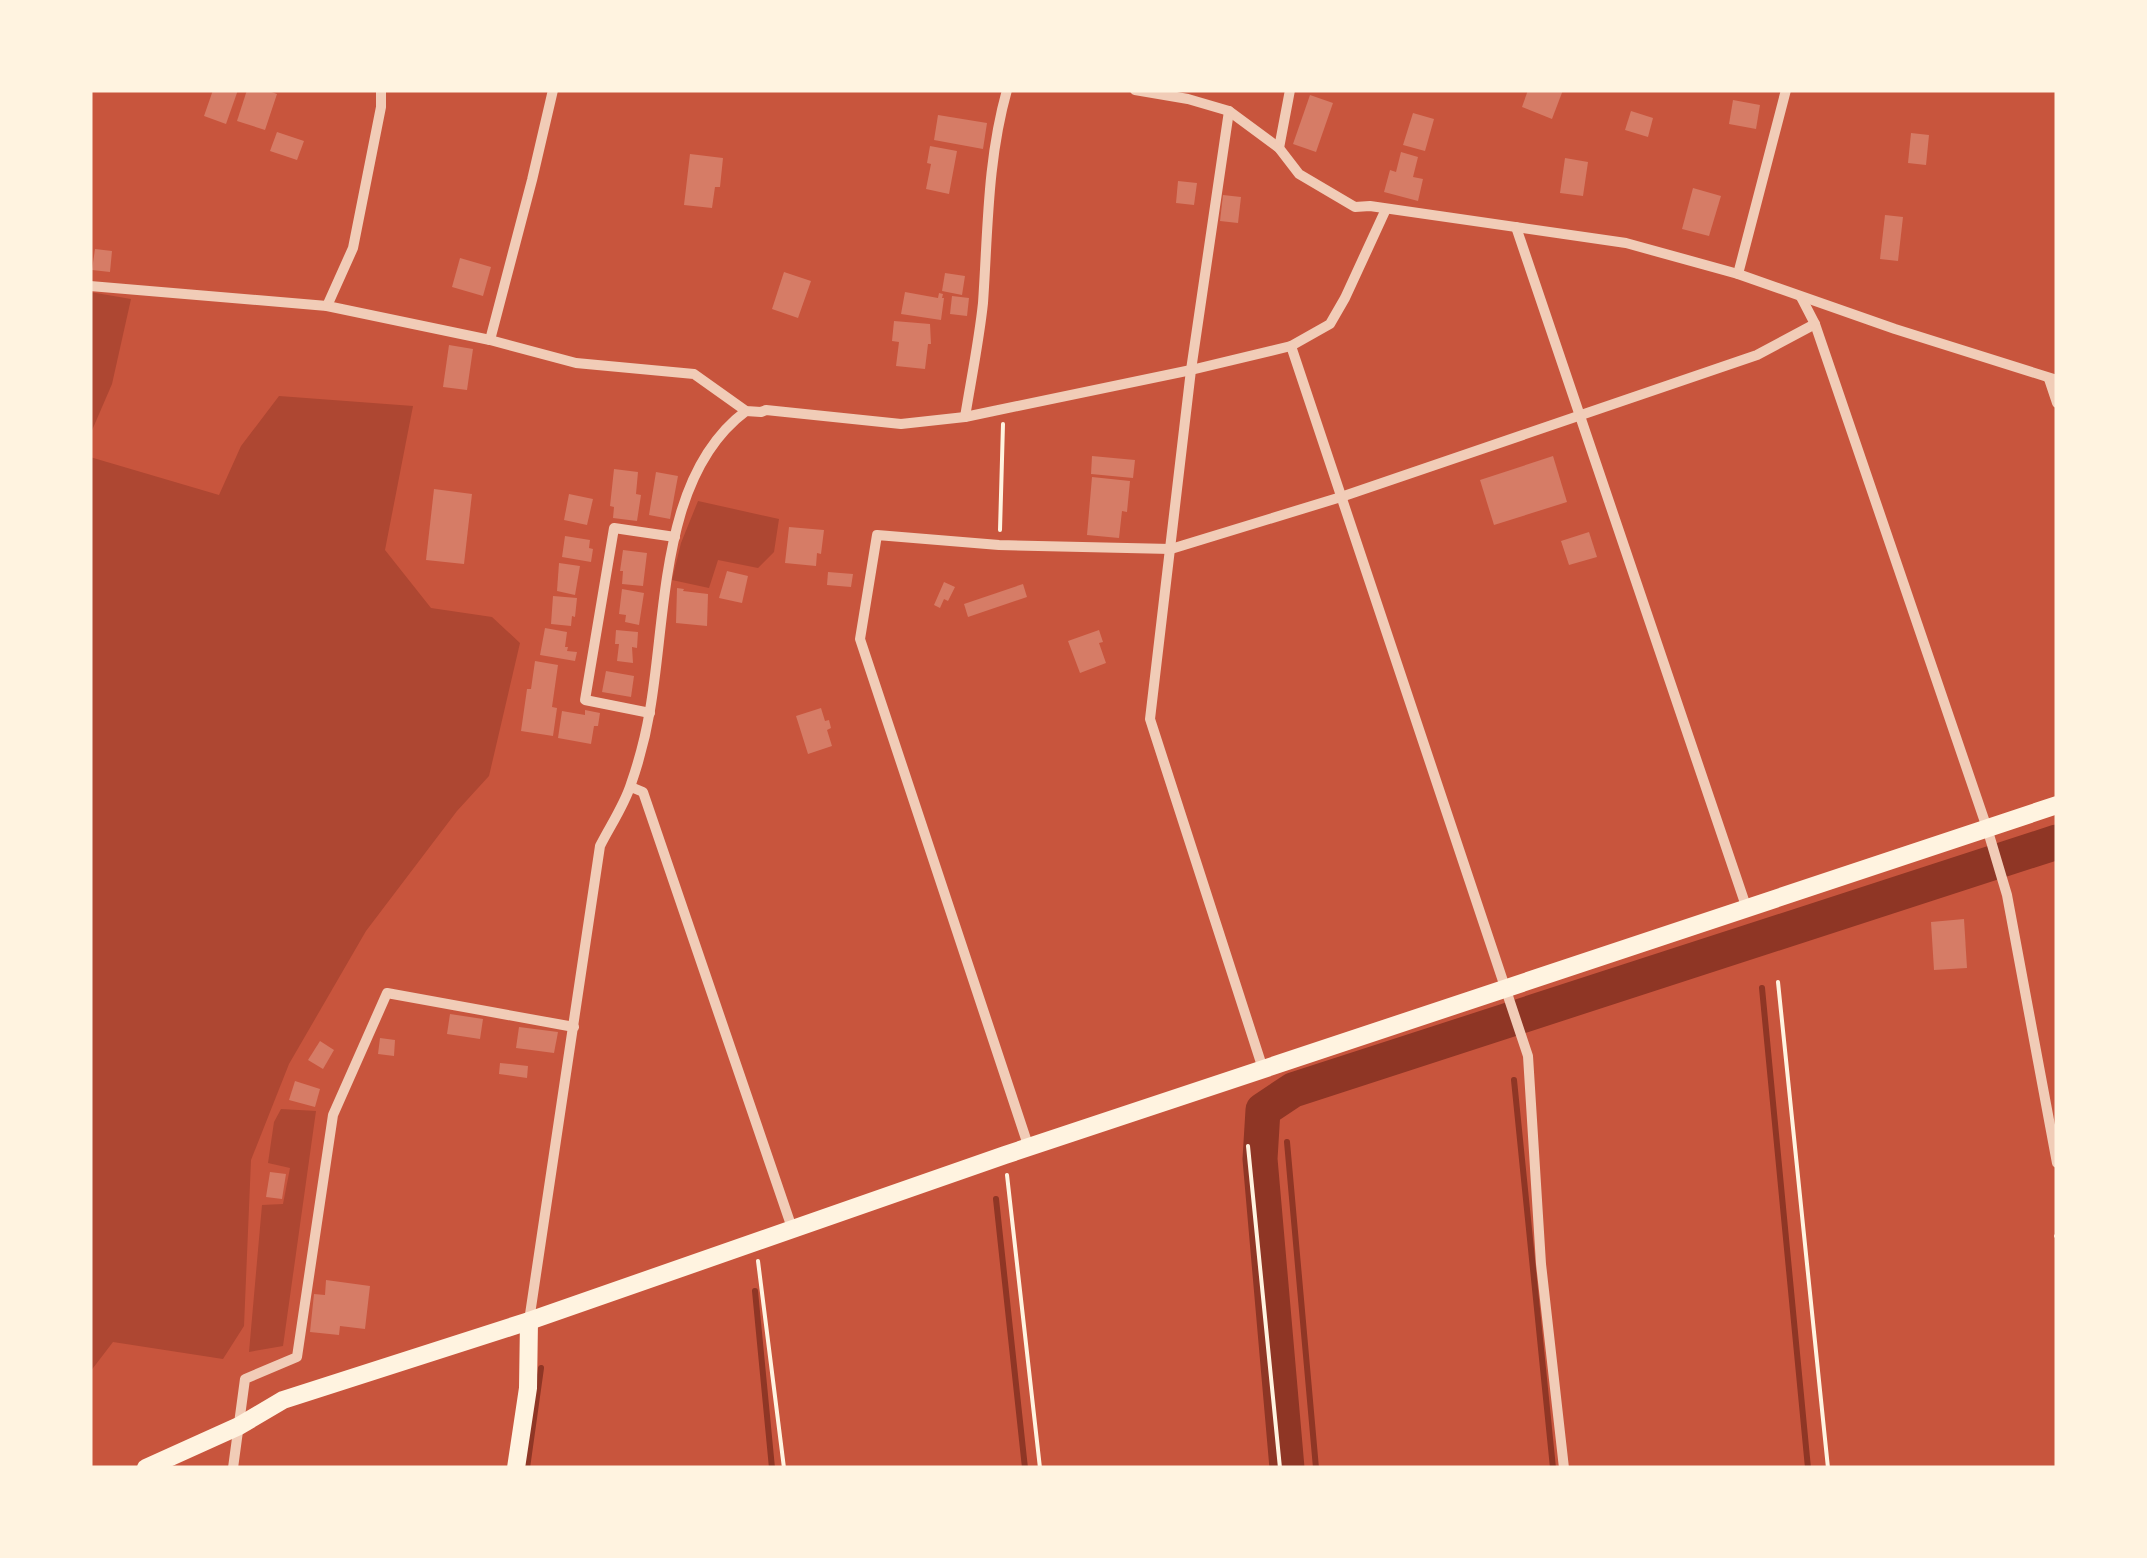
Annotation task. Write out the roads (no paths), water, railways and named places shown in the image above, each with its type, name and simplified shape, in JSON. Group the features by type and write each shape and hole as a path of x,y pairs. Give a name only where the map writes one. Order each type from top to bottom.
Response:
{"main road":[{"path":"146,1468 239,1426 283,1400 1263,1069 1508,998 1747,910 2057,805"},
{"path":"516,1468 528,1388 529,1320"}],"street":[{"path":"328,306 353,248 381,90"},
{"path":"490,340 553,90"},
{"path":"966,417 982,308 991,164 1007,90"},
{"path":"1135,90 1188,99 1230,112 1279,148 1300,174 1355,207 1386,208 1626,244 1738,274 2053,379 2057,402"},
{"path":"1279,148 1290,90"},
{"path":"1738,274 1786,90"},
{"path":"1230,112 1191,370 1150,719 1263,1069"},
{"path":"90,286 328,306 576,362 694,374 746,411 901,424 1004,410 1290,346 1330,324 1386,208"},
{"path":"1516,227 1747,910"},
{"path":"1801,297 1815,324 2007,894 2057,1163"},
{"path":"1028,1148 860,639 878,535 1000,545 1172,550 1341,497 1757,355 1815,324"},
{"path":"1290,346 1528,1056 1541,1264 1564,1468"},
{"path":"529,1320 600,846 631,788 650,713 681,506 706,451 746,411"},
{"path":"650,713 585,700 614,528 675,538"},
{"path":"631,788 642,792 792,1228"},
{"path":"234,1468 246,1379 296,1357 333,1115 386,993 574,1028"}],"waterway":[{"path":"1287,1468 1260,1159 1263,1110 1293,1090 2057,842"},
{"path":"1762,988 1808,1468"},
{"path":"1514,1080 1553,1468"},
{"path":"1287,1142 1316,1468"},
{"path":"996,1199 1025,1468"},
{"path":"755,1291 772,1468"},
{"path":"527,1468 541,1368"}]}
